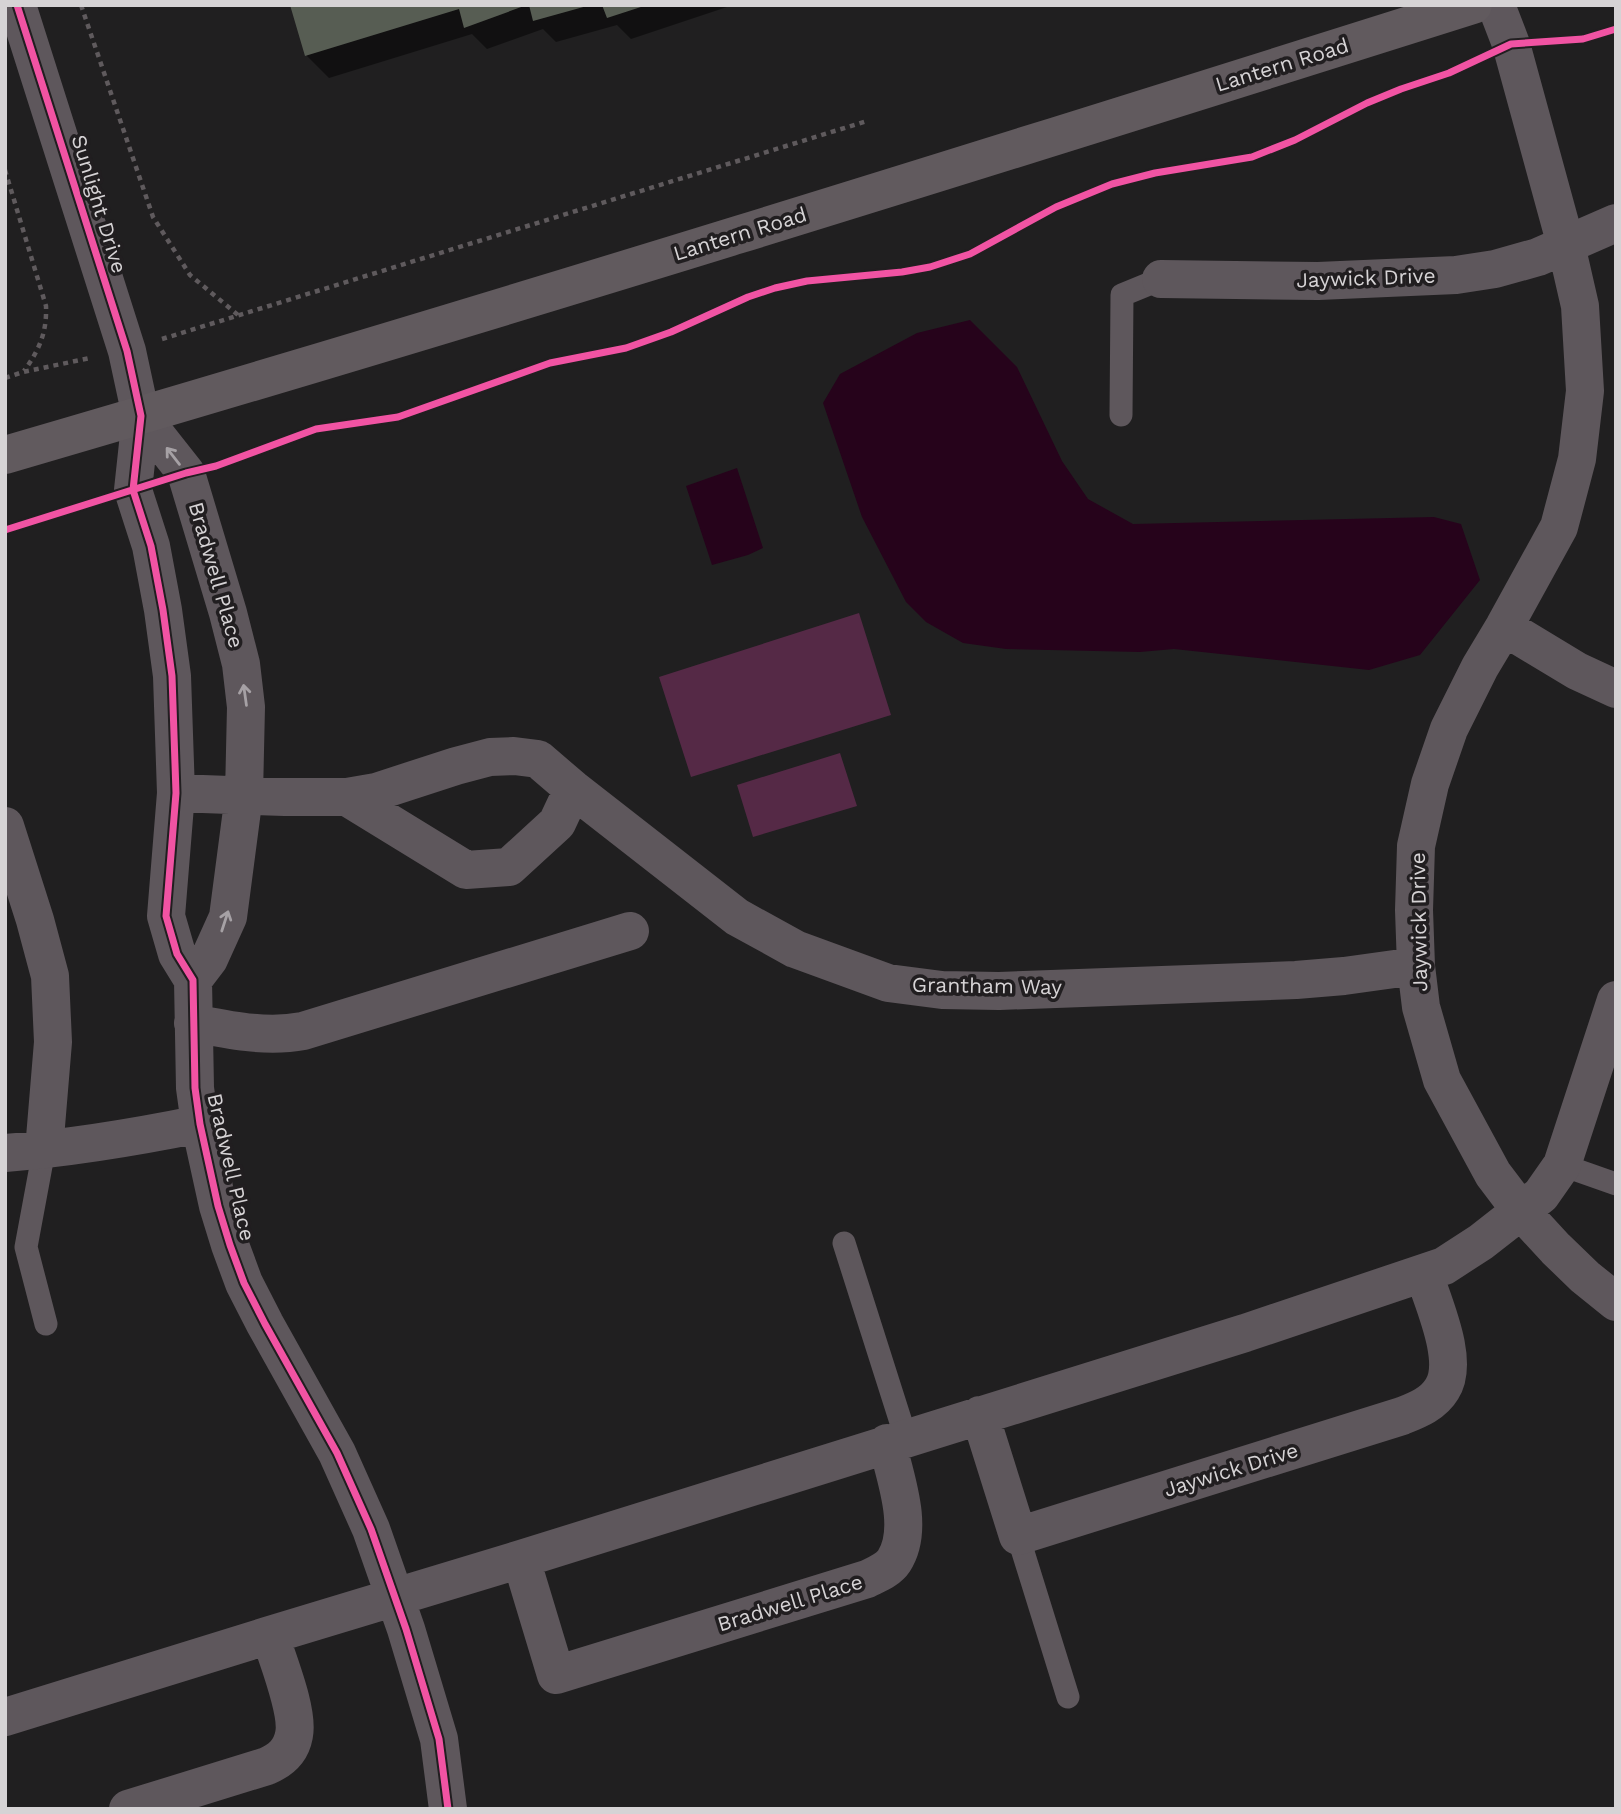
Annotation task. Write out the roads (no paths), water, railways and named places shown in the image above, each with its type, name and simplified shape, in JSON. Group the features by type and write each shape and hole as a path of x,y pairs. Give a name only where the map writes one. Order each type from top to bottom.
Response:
{"street":[{"name":"Sunlight Drive","path":"17,5 127,351 141,416"},
{"name":"Lantern Road","path":"5,456 914,181 1473,5"},
{"name":"Jaywick Drive","path":"1496,5 1511,44 1566,245 1580,306 1585,391 1577,459 1559,527 1480,667 1449,729 1430,784 1416,846 1416,966 1421,1007 1442,1080 1493,1174 1521,1211 1556,1249 1616,1302"},
{"name":"Jaywick Drive","path":"1161,279 1318,281 1456,275 1494,269 1538,257 1616,223"},
{"name":"Bradwell Place","path":"141,416 133,489 150,546 163,610 172,676 176,793 166,916 177,954 193,980 195,1088 218,1206 244,1283 337,1453 371,1529 396,1597 439,1740 448,1809"},
{"name":"Bradwell Place","path":"141,416 186,473 228,613 241,664 246,707 244,795 228,917 209,959 193,980"},
{"path":"1504,627 1577,671 1616,689"},
{"name":"Grantham Way","path":"176,793 347,797 376,792 490,757 514,756 538,760 737,916 795,949 888,983 942,990 999,991 1296,980 1416,966"},
{"path":"347,797 466,870 509,867 557,823 573,789"},
{"path":"5,826 50,976 53,1042 44,1150"},
{"path":"193,1023 266,1035 303,1031 630,931"},
{"path":"5,1717 1245,1333 1444,1266 1463,1255 1541,1195 1562,1165 1616,1000"},
{"name":"Bradwell Place","path":"5,1153 147,1135 200,1124"},
{"name":"Jaywick Drive","path":"1018,1536 1424,1407 1444,1388 1449,1366 1444,1338 1424,1274"},
{"path":"980,1415 1018,1536"},
{"name":"Bradwell Place","path":"521,1559 556,1675 867,1579 894,1561 901,1544 903,1523 897,1441"},
{"path":"128,1809 267,1766 278,1761 290,1749 295,1734 295,1721 270,1635"}],"lane":[{"path":"1121,415 1122,295 1161,279"},
{"path":"44,1150 26,1247 46,1324"},
{"path":"1562,1165 1616,1184"},
{"path":"844,1243 897,1441"},
{"path":"1018,1536 1068,1697"}]}
